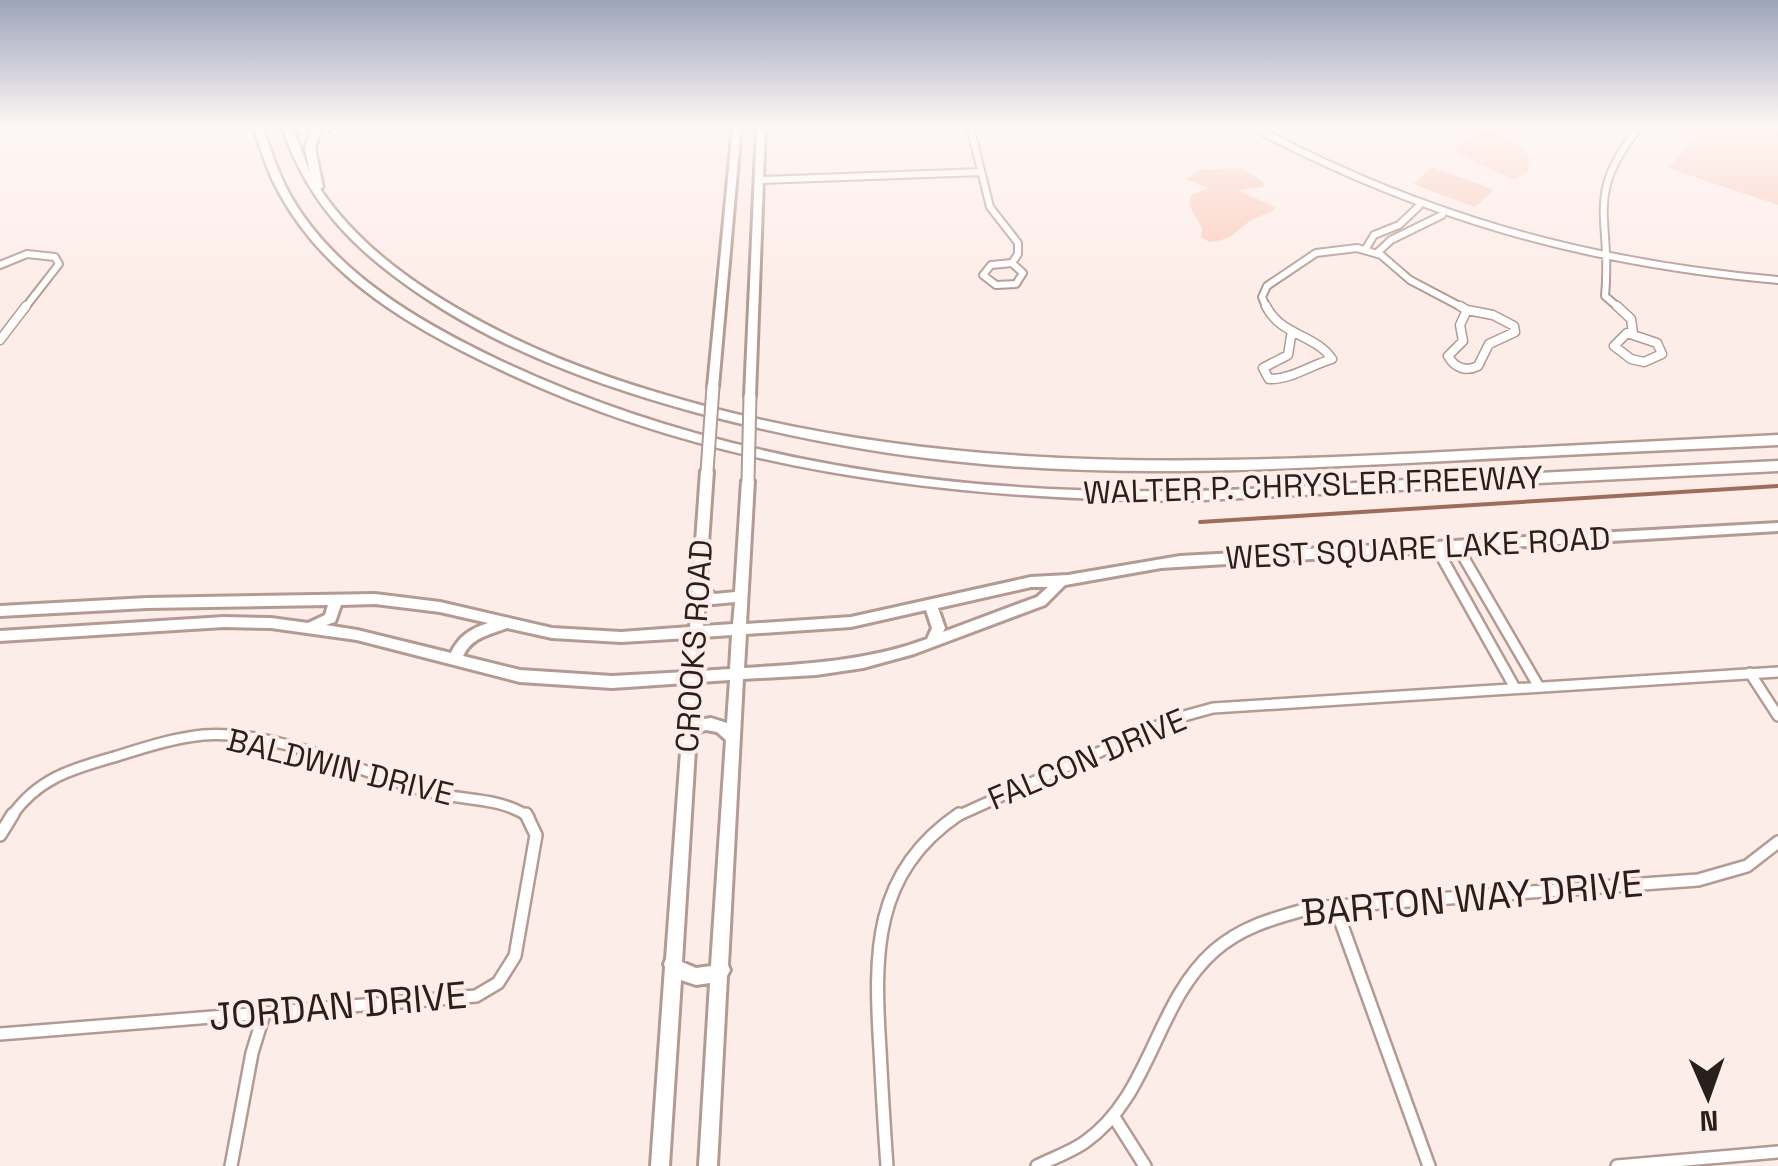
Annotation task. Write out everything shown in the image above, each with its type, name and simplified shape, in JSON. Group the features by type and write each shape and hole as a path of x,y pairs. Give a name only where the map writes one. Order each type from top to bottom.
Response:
{"highway":[{"name":"WALTER P. CHRYSLER FREEWAY","path":"278,180 306,227 328,253 394,307 487,360 606,410 726,444 818,464 958,485 1179,496 1778,466"},
{"name":"WALTER P. CHRYSLER FREEWAY","path":"309,180 321,200 361,244 411,284 512,344 585,375 728,418 870,447 1034,466 1193,468 1778,440"},
{"path":"316,180 321,200"}],"main road":[{"name":"CROOKS ROAD","path":"660,1166 697,588 733,180"},
{"path":"738,180 759,182"},
{"name":"CROOKS ROAD","path":"708,1166 748,481 749,213 759,182"},
{"path":"730,214 749,213"},
{"name":"WEST SQUARE LAKE ROAD","path":"0,611 336,600 424,604 587,637 739,630 851,622 1030,582 1060,583 1160,563 1778,527"},
{"name":"WEST SQUARE LAKE ROAD","path":"0,636 224,622 310,627 505,673 564,681 691,677 839,667 932,642 1041,601 1060,583"},
{"path":"697,588 707,597 720,600 741,596"},
{"path":"310,627 330,618 336,600"},
{"path":"931,606 939,628 932,642"},
{"path":"45,634 47,622 68,607"},
{"path":"455,660 458,648 468,637 510,624"},
{"path":"688,730 710,723 726,728 731,736"},
{"path":"672,964 693,977 722,970"}],"street":[{"path":"759,182 794,180"},
{"path":"983,180 992,210 1018,243 1018,254 1012,263"},
{"path":"1365,180 1442,215 1537,244 1702,275 1778,280"},
{"path":"1603,180 1610,278 1605,296 1631,320 1633,333"},
{"path":"1371,252 1374,235 1399,225 1418,206"},
{"path":"1371,252 1389,239 1427,227 1442,215"},
{"path":"1291,336 1288,355 1263,368 1268,378 1285,380 1302,368 1332,360 1326,350 1291,336 1274,320 1264,302 1267,286 1322,250 1371,252 1410,280 1467,310 1493,315 1515,329 1489,344 1478,366 1470,370 1454,364 1448,356 1462,344 1460,325 1467,310"},
{"path":"0,265 37,254 55,257 59,264 0,340"},
{"path":"1012,263 1023,273 1016,284 994,284 983,275 991,265 1012,263"},
{"path":"1633,333 1662,348 1654,362 1641,362 1616,349 1623,336 1633,333"},
{"path":"1457,546 1539,686"},
{"path":"1436,547 1515,688"},
{"name":"FALCON DRIVE","path":"887,1166 877,941 885,904 902,869 942,826 990,800 1200,711 1241,705 1778,672"},
{"path":"1750,674 1778,716"},
{"name":"BALDWIN DRIVE","path":"35,786 61,772 169,741 230,736 436,794 512,806 529,816"},
{"path":"0,835 20,800 35,786"},
{"name":"JORDAN DRIVE","path":"0,1034 469,999 492,988 508,970 517,948 536,835 529,816"},
{"name":"BARTON WAY DRIVE","path":"1037,1166 1088,1140 1114,1117 1140,1081 1182,988 1206,957 1233,934 1262,919 1335,906 1698,880 1747,866 1778,842"},
{"path":"1335,906 1429,1166"},
{"path":"231,1166 252,1052 264,1014"},
{"path":"1114,1117 1145,1166"},
{"path":"1617,1166 1778,1152"}],"shaded area":[{"path":"1189,180 1261,180 1264,187 1238,190 1276,208 1230,236 1209,242 1201,237 1202,228 1189,205 1191,195 1208,188"},
{"path":"1417,180 1468,180 1494,190 1475,207 1413,184"},
{"path":"1705,180 1778,180 1778,205"}],"waterway":[{"path":"1200,522 1778,486"}]}
